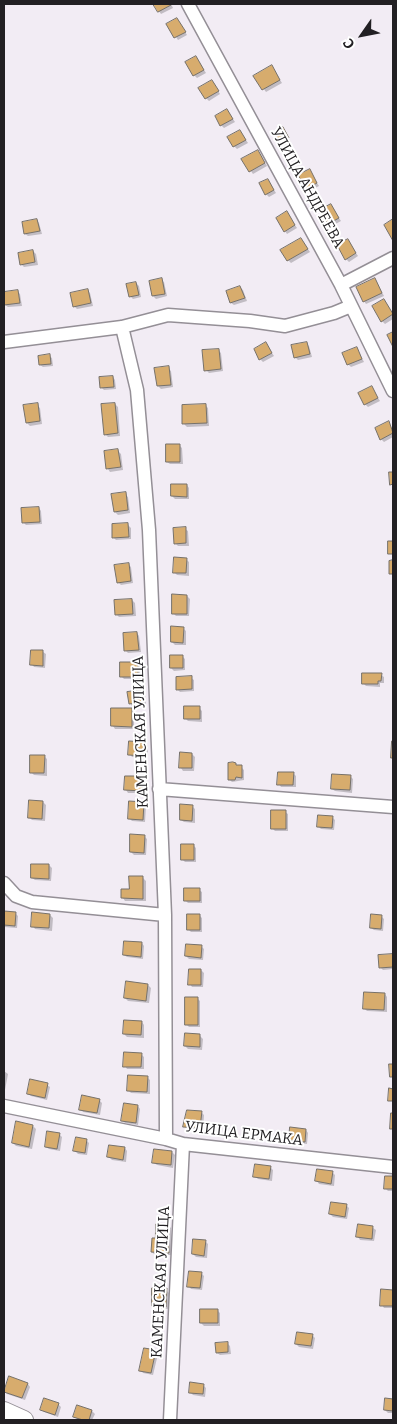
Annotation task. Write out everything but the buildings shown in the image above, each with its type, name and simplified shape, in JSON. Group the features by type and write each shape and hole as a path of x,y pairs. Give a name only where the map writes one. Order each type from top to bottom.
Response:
{"main road":[{"path":"4,1411 24,1420"}],"street":[{"name":"УЛИЦА АНДРЕЕВА","path":"188,4 341,285 393,391"},
{"path":"341,285 393,258"},
{"path":"4,342 122,327 168,315 250,321 285,326 334,313 351,306"},
{"name":"КАМЕНСКАЯ УЛИЦА","path":"122,327 137,390 148,521 165,915 166,1139"},
{"path":"159,789 393,807"},
{"path":"4,883 16,896 32,902 165,915"},
{"name":"УЛИЦА ЕРМАКА","path":"4,1106 183,1144 393,1167"},
{"name":"КАМЕНСКАЯ УЛИЦА","path":"170,1420 183,1144"}]}
